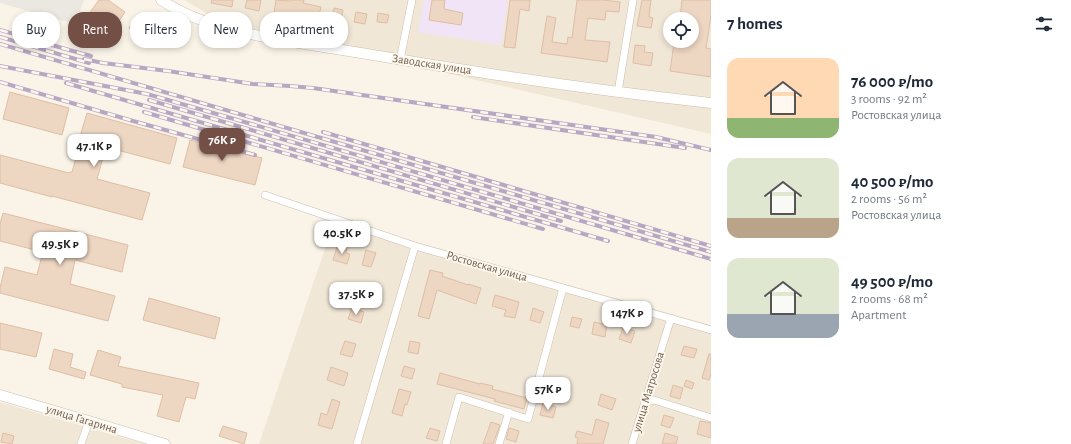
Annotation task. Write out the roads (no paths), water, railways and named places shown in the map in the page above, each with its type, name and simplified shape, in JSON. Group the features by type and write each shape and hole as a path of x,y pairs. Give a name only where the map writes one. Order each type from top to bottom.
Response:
{"main road":[{"name":"Заводская улица","path":"161,0 173,8 198,20 226,29 267,38 400,60 618,92 711,103"},
{"name":"улица Гагарина","path":"0,395 165,444"}],"street":[{"path":"400,60 412,0"},
{"path":"618,92 633,0"},
{"name":"Ростовская улица","path":"265,195 415,246 711,330"},
{"path":"357,444 415,246"},
{"path":"446,444 459,397 528,418 563,288"},
{"name":"улица Матросова","path":"632,444 671,318"},
{"path":"645,402 654,400 711,418"},
{"path":"499,444 509,412"},
{"path":"81,444 89,421"}],"railway":[{"path":"0,30 91,56"},
{"path":"0,37 89,63"},
{"path":"0,44 711,252"},
{"path":"84,59 253,84 313,88 656,137 711,150"},
{"path":"0,66 147,94 711,259"},
{"path":"0,82 255,155"},
{"path":"66,83 608,241"},
{"path":"149,100 561,221"},
{"path":"144,112 543,229"},
{"path":"473,117 685,148"},
{"path":"323,132 711,246"}]}
